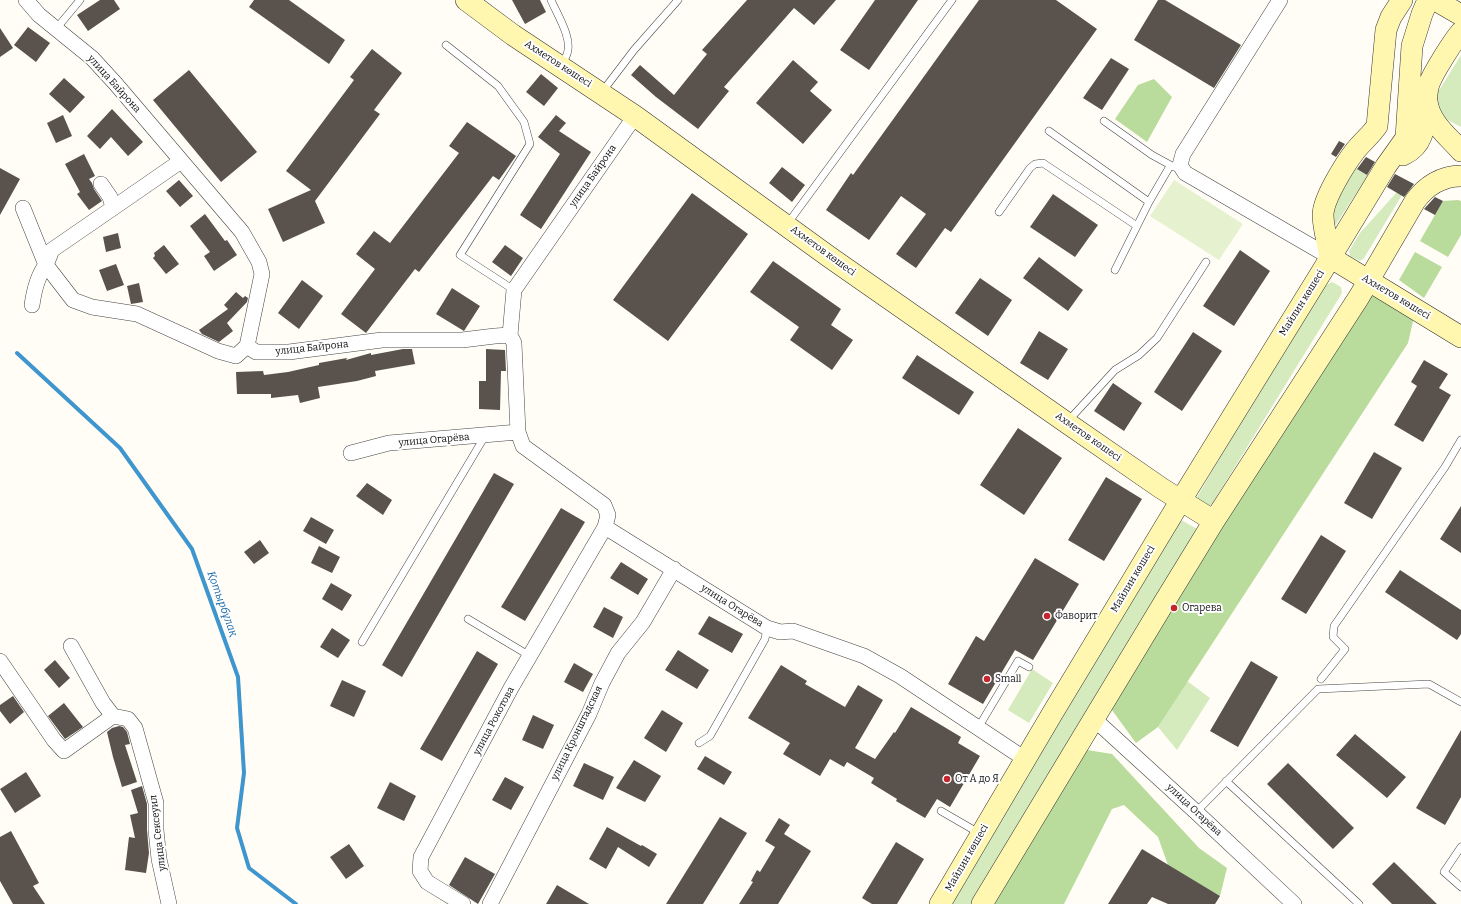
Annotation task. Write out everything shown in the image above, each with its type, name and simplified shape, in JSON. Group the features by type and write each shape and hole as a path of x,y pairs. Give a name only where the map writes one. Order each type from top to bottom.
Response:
{"street":[{"name":"улица Байрона","path":"26,0 39,15 92,58 242,232 259,262 262,274 247,346 256,352 289,352 382,340 462,340 510,335 514,290 635,116"},
{"name":"Ахметов көшесі","path":"466,0 513,35 602,92 786,225 1067,423 1214,522"},
{"path":"1280,0 1183,154 1180,165 1185,173 1330,258"},
{"path":"1330,258 1323,214 1326,202 1354,152 1372,135 1378,126 1385,38 1388,23 1400,2"},
{"path":"1442,2 1461,15"},
{"name":"Майлин көшесі","path":"940,904 1025,759 1181,500 1386,166 1406,138 1412,46 1422,14 1442,2"},
{"path":"1386,166 1394,159 1408,153 1417,144 1423,131 1429,84 1461,32"},
{"path":"1427,98 1428,108 1433,119 1461,151"},
{"path":"32,305 34,289 52,250 181,161"},
{"path":"982,904 1093,718 1214,522 1369,281 1415,201 1430,185 1440,180 1461,176"},
{"path":"101,184 110,196 113,208"},
{"path":"23,208 46,265 73,300 92,307 137,314 218,352 236,356 247,346"},
{"name":"Ахметов көшесі","path":"1330,258 1461,337"},
{"path":"510,335 514,343 518,432 523,446 604,505 608,515 605,527"},
{"name":"улица Огарёва","path":"351,452 389,444 518,432"},
{"name":"улица Огарёва","path":"605,527 767,628 780,632 794,631 864,656 900,676 1025,759"},
{"name":"улица Рокотова","path":"463,904 428,882 420,871 421,857 511,688 605,527"},
{"name":"улица Кронштадская","path":"490,904 589,714 602,683 618,653 643,622 674,569"},
{"path":"0,661 54,740 64,752 113,716 103,703 71,646"},
{"name":"улица Сексеуил","path":"113,716 128,719 135,728 156,803 156,830 159,859 169,904"},
{"name":"улица Огарёва","path":"1093,718 1294,904"}],"lane":[{"path":"56,29 80,0"},
{"path":"551,0 568,39 569,47 567,55 560,65"},
{"path":"602,92 634,50 678,0"},
{"path":"786,225 952,0"},
{"path":"446,45 498,86 524,122 526,129 530,144 460,255 514,290"},
{"path":"1104,121 1152,155 1185,173"},
{"path":"1049,131 1149,202"},
{"path":"999,212 1030,168 1035,164 1043,163 1137,226"},
{"path":"1115,270 1149,202 1170,166"},
{"path":"1067,423 1115,370 1139,355 1157,338 1206,262"},
{"path":"362,642 486,435"},
{"path":"1320,679 1345,649 1334,637 1334,626 1446,467 1461,440"},
{"path":"468,619 530,656"},
{"path":"699,743 710,736 765,639 767,628"},
{"path":"978,728 1018,661 1029,667"},
{"path":"1196,812 1318,688 1429,684 1461,702"},
{"path":"1226,781 1359,904"},
{"path":"941,811 981,834"},
{"path":"1461,847 1444,872 1461,887"}],"green space":[{"path":"1461,55 1461,127 1442,117 1435,97"},
{"path":"1154,79 1172,97 1147,142 1115,119 1138,85"},
{"path":"1352,166 1368,175 1329,235 1330,204"},
{"path":"1174,180 1243,224 1219,260 1150,216"},
{"path":"1397,192 1402,195 1364,258 1360,261 1350,256 1349,251 1360,233"},
{"path":"1443,201 1461,201 1461,235 1448,257 1420,241"},
{"path":"1415,252 1442,267 1424,298 1399,280"},
{"path":"1332,282 1341,287 1342,293 1212,504 1205,509 1196,499 1273,366 1323,287"},
{"path":"1370,290 1414,317 1408,343 1158,727 1136,743 1109,706"},
{"path":"1183,521 1197,529 979,904 951,904 1176,523"},
{"path":"1032,669 1053,683 1029,723 1008,710"},
{"path":"1187,681 1210,698 1177,750 1158,727"},
{"path":"1087,750 1112,754 1199,848 1227,868 1220,896 1168,865 1158,837 1124,805 1112,809 1064,904 993,904"}],"building":[{"path":"100,0 114,0 120,9 88,31 77,15"},
{"path":"254,0 289,0 345,40 329,64 249,7"},
{"path":"512,0 540,0 546,12 525,24"},
{"path":"747,0 836,0 814,25 794,8 724,87 729,91 698,129 656,97 631,75 640,65 674,95 707,54 702,50"},
{"path":"875,0 918,0 869,70 840,50"},
{"path":"979,0 1056,0 1097,29 951,232 945,228 916,268 896,254 926,214 901,196 869,240 826,210 851,173 853,175"},
{"path":"1158,0 1165,0 1241,45 1214,88 1134,40"},
{"path":"28,27 50,43 36,62 14,45"},
{"path":"0,28 13,48 0,57"},
{"path":"372,49 402,73 374,110 380,114 315,201 325,223 283,242 268,209 311,190 286,171 354,80 350,77"},
{"path":"1111,58 1129,69 1102,110 1083,98"},
{"path":"793,60 818,82 810,91 832,110 803,144 756,103"},
{"path":"189,70 257,152 221,182 153,100"},
{"path":"541,74 558,88 544,106 526,92"},
{"path":"64,78 85,97 70,113 49,94"},
{"path":"112,109 143,142 128,156 111,137 100,149 87,136"},
{"path":"63,115 72,136 56,143 47,123"},
{"path":"556,115 566,123 559,131 591,152 541,229 520,215 560,154 538,137"},
{"path":"467,122 516,156 499,180 493,176 419,272 415,269 366,333 341,314 375,269 356,254 374,231 390,243 459,153 449,146"},
{"path":"1339,141 1345,144 1336,157 1331,154"},
{"path":"84,154 95,176 89,179 102,201 89,210 77,194 80,192 65,164"},
{"path":"1366,157 1375,162 1367,175 1357,169"},
{"path":"782,167 805,185 792,202 769,183"},
{"path":"0,168 20,179 0,215"},
{"path":"1395,174 1414,184 1404,197 1387,187"},
{"path":"179,180 193,196 180,207 166,191"},
{"path":"692,193 748,234 668,341 613,300"},
{"path":"1053,194 1098,225 1075,257 1030,227"},
{"path":"1435,197 1443,201 1435,215 1424,209"},
{"path":"205,214 225,241 227,240 237,255 214,271 204,256 210,252 190,226"},
{"path":"118,233 121,248 106,252 103,237"},
{"path":"164,245 179,264 166,274 153,258 155,256 154,253"},
{"path":"505,245 523,258 511,276 492,262"},
{"path":"1240,250 1270,271 1234,326 1203,306"},
{"path":"1039,257 1083,290 1068,311 1023,278"},
{"path":"773,261 841,309 831,325 853,340 832,370 790,340 799,327 750,292"},
{"path":"116,264 124,285 107,291 99,270"},
{"path":"980,278 1012,300 988,336 955,313"},
{"path":"302,280 323,296 299,329 278,313"},
{"path":"139,283 143,302 131,304 127,286"},
{"path":"452,288 480,306 464,331 436,314"},
{"path":"236,292 243,298 245,296 248,298 247,302 227,323 233,331 219,342 202,334 199,330 228,309 224,305"},
{"path":"1039,331 1068,349 1048,380 1020,363"},
{"path":"1193,332 1222,351 1182,411 1154,392"},
{"path":"403,349 412,349 415,364 375,371 376,376 357,381 318,387 320,398 300,403 298,395 271,398 271,394 237,394 236,372 263,371 264,375 288,372 319,365 319,363 347,358 346,360 371,353 371,355"},
{"path":"486,349 505,350 506,371 501,371 500,410 479,409 479,381 486,381"},
{"path":"917,355 974,392 959,415 902,378"},
{"path":"1424,360 1448,374 1439,388 1451,395 1423,442 1394,425 1417,386 1411,382"},
{"path":"1113,383 1142,403 1124,431 1094,411"},
{"path":"1018,428 1062,458 1024,515 980,485"},
{"path":"1374,452 1402,468 1372,519 1344,503"},
{"path":"494,473 514,484 402,677 382,665"},
{"path":"1106,477 1142,499 1104,561 1068,540"},
{"path":"367,483 392,500 383,515 356,496"},
{"path":"1461,506 1461,553 1440,539"},
{"path":"561,508 585,522 525,621 501,607"},
{"path":"311,517 334,530 326,544 303,531"},
{"path":"1321,535 1346,551 1306,614 1281,599"},
{"path":"260,540 269,553 254,564 244,552"},
{"path":"319,546 340,557 332,573 311,563"},
{"path":"1035,558 1079,584 1033,660 1015,650 983,704 948,684 976,636 984,641"},
{"path":"621,562 648,579 638,595 610,578"},
{"path":"1400,570 1461,610 1461,634 1457,640 1385,592"},
{"path":"331,583 352,595 342,611 322,599"},
{"path":"604,607 623,617 613,638 593,627"},
{"path":"709,616 743,634 732,653 698,634"},
{"path":"332,628 350,640 338,658 320,647"},
{"path":"678,650 709,670 697,689 665,670"},
{"path":"477,651 498,664 442,761 420,749"},
{"path":"55,660 70,678 59,688 44,670"},
{"path":"1251,661 1278,677 1238,747 1210,731"},
{"path":"574,663 593,674 583,692 564,682"},
{"path":"781,665 807,681 805,684 845,707 858,685 883,700 855,748 875,759 894,732 895,733 911,707 961,737 958,743 980,756 950,807 937,799 925,818 896,801 897,799 871,783 874,778 847,762 844,767 830,759 820,776 783,754 790,743 748,718"},
{"path":"342,680 366,691 354,717 330,706"},
{"path":"13,696 24,712 10,724 0,711 0,705"},
{"path":"64,703 83,727 65,739 48,716"},
{"path":"662,710 683,723 666,752 644,738"},
{"path":"533,715 554,725 543,749 522,740"},
{"path":"119,726 123,727 127,732 130,744 125,745 137,782 122,787 107,732 112,728"},
{"path":"1461,730 1461,797 1445,825 1416,808"},
{"path":"1355,734 1406,777 1387,798 1336,755"},
{"path":"705,756 732,772 724,785 697,769"},
{"path":"634,760 661,776 645,802 616,788"},
{"path":"584,763 614,777 603,800 573,786"},
{"path":"1288,763 1354,828 1333,849 1267,784"},
{"path":"26,772 41,796 15,813 0,789"},
{"path":"505,777 524,787 511,810 492,800"},
{"path":"390,782 416,796 404,821 377,808"},
{"path":"142,786 147,804 149,853 146,873 125,870 129,837 135,838 130,815 138,813 131,790"},
{"path":"720,817 747,833 703,904 666,904"},
{"path":"779,818 790,825 784,834 811,851 778,904 739,904 753,882 751,881 757,870 760,872 775,847 765,841"},
{"path":"607,827 657,854 649,867 618,847 606,869 589,859"},
{"path":"11,831 39,883 33,886 45,904 13,904 0,881 0,837"},
{"path":"896,842 924,859 897,904 872,904 862,898"},
{"path":"349,844 364,866 346,879 330,857"},
{"path":"1142,849 1220,896 1215,904 1168,904 1152,897 1147,904 1108,904"},
{"path":"465,857 495,874 478,904 449,885"},
{"path":"1394,862 1437,904 1392,904 1372,884"},
{"path":"557,885 589,904 546,904"}],"waterway":[{"name":"Қотырбұлақ","path":"17,353 120,448 192,549 238,677 244,773 237,828 249,868 296,904"}],"place":[{"name":"Огарева","path":"1174,608"},
{"name":"Фаворит","path":"1047,616"},
{"name":"Small","path":"987,679"},
{"name":"От А до Я","path":"947,779"}]}
